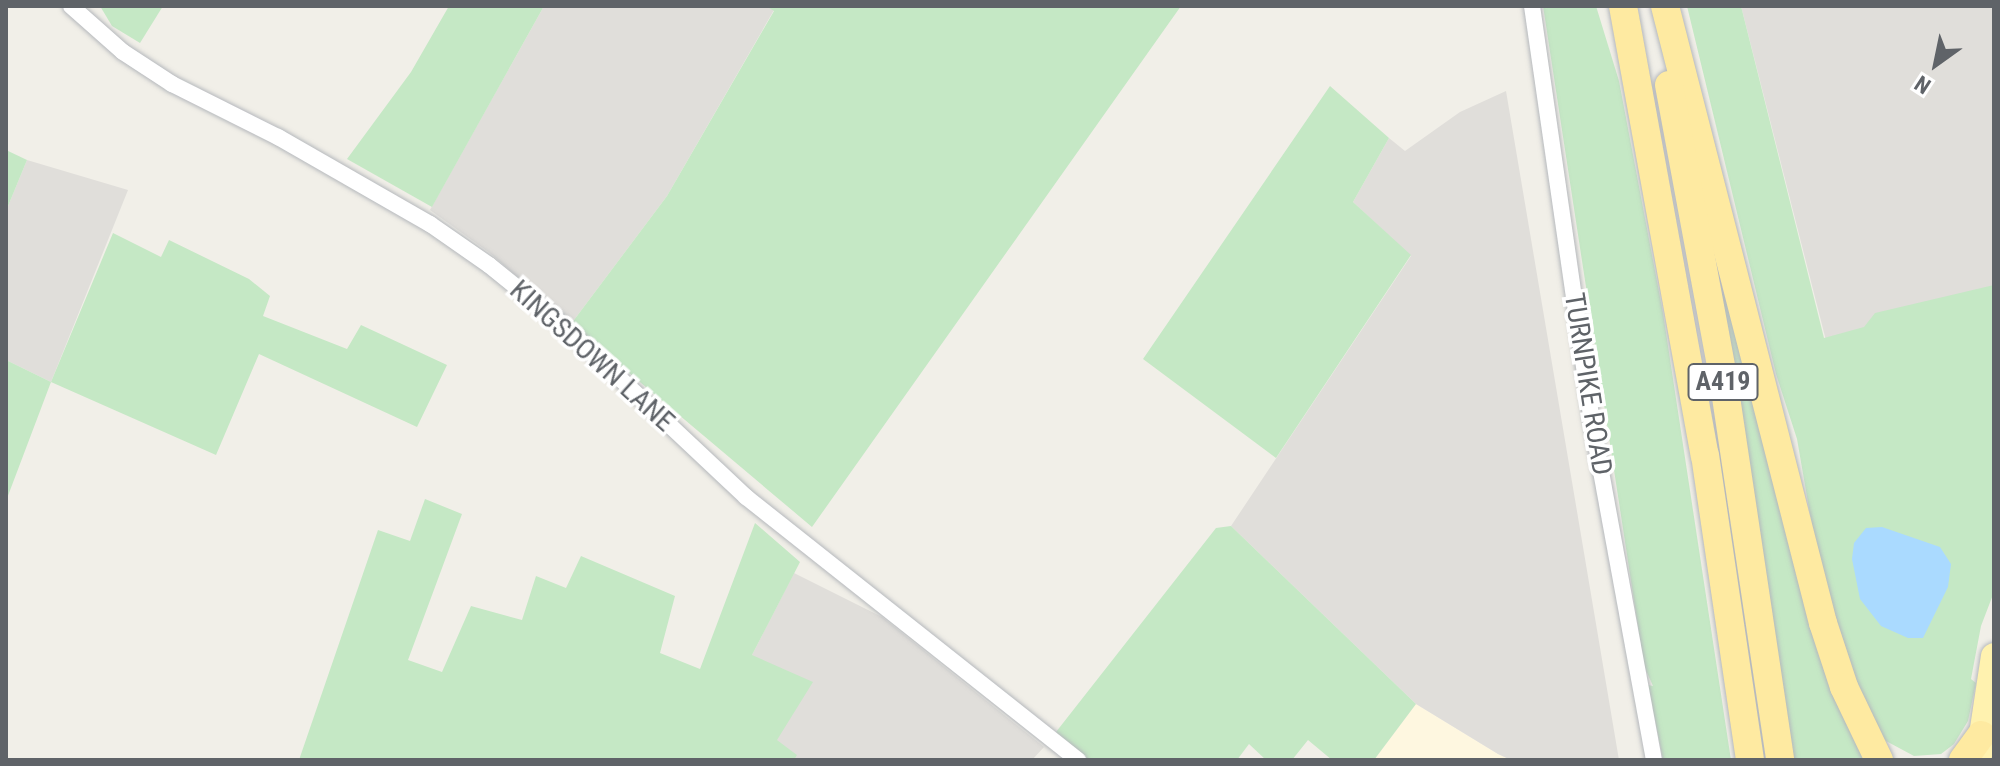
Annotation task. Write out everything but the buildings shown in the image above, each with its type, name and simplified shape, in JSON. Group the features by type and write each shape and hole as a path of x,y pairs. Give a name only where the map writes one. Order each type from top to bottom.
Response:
{"highway":[{"name":"A419","path":"1623,6 1700,425 1750,760"},
{"name":"A419","path":"1653,6 1723,377 1780,760"},
{"name":"A419","path":"1665,6 1823,623 1844,687 1880,759"},
{"path":"1963,760 1980,747"}],"main road":[{"path":"1980,747 1994,656"}],"street":[{"name":"KINGSDOWN LANE","path":"71,6 123,52 172,84 278,137 430,224 489,265 563,325 746,497 1078,760"},
{"name":"TURNPIKE ROAD","path":"1532,6 1591,417 1654,760"}],"shaded area":[{"path":"544,6 766,6 774,10 667,196 571,324 490,253 430,210"},
{"path":"1741,6 1994,6 1994,394 1834,372"},
{"path":"1506,91 1619,760 1511,760 1498,754 1416,704 1231,526 1411,256 1353,202 1389,138 1405,151 1460,112"},
{"path":"27,160 128,190 51,382 6,360 6,211"},
{"path":"794,573 882,617 1044,747 1032,760 794,760 796,755 776,740 752,655"},
{"path":"1416,704 1498,754 1511,760 1374,760"}],"green space":[{"path":"100,6 163,6 140,43 112,26"},
{"path":"449,6 544,6 432,207 347,159 411,72"},
{"path":"766,6 1181,6 812,527 571,324 667,196 774,11"},
{"path":"1543,6 1596,6 1619,81 1663,313 1731,760 1663,760 1648,685 1653,686 1644,666"},
{"path":"1687,6 1741,6 1824,338 1864,327 1875,313 1994,285 1994,592 1981,626 1971,679 1976,683 1968,721 1954,744 1941,754 1914,756 1886,741 1876,729 1846,658 1814,537 1797,439 1776,374"},
{"path":"1330,86 1389,138 1353,202 1411,255 1276,458 1143,359"},
{"path":"6,150 27,160 6,211"},
{"path":"113,233 161,257 169,240 249,279 270,296 263,316 347,349 361,325 447,365 417,427 259,354 216,455 51,382"},
{"path":"1721,294 1726,294 1867,760 1792,760"},
{"path":"6,360 51,382 6,501"},
{"path":"425,499 462,514 408,660 442,672 471,606 522,620 536,576 566,588 581,556 675,596 660,653 700,669 755,523 800,562 752,655 813,682 777,740 797,755 794,760 299,760 378,530 410,541"},
{"path":"1231,526 1416,704 1374,760 1332,760 1308,740 1292,760 1266,760 1249,744 1237,760 1089,760 1056,732 1216,528"}],"water":[{"path":"1882,527 1940,547 1951,564 1948,587 1923,638 1908,638 1881,626 1860,599 1852,559 1854,543 1866,528"}]}
